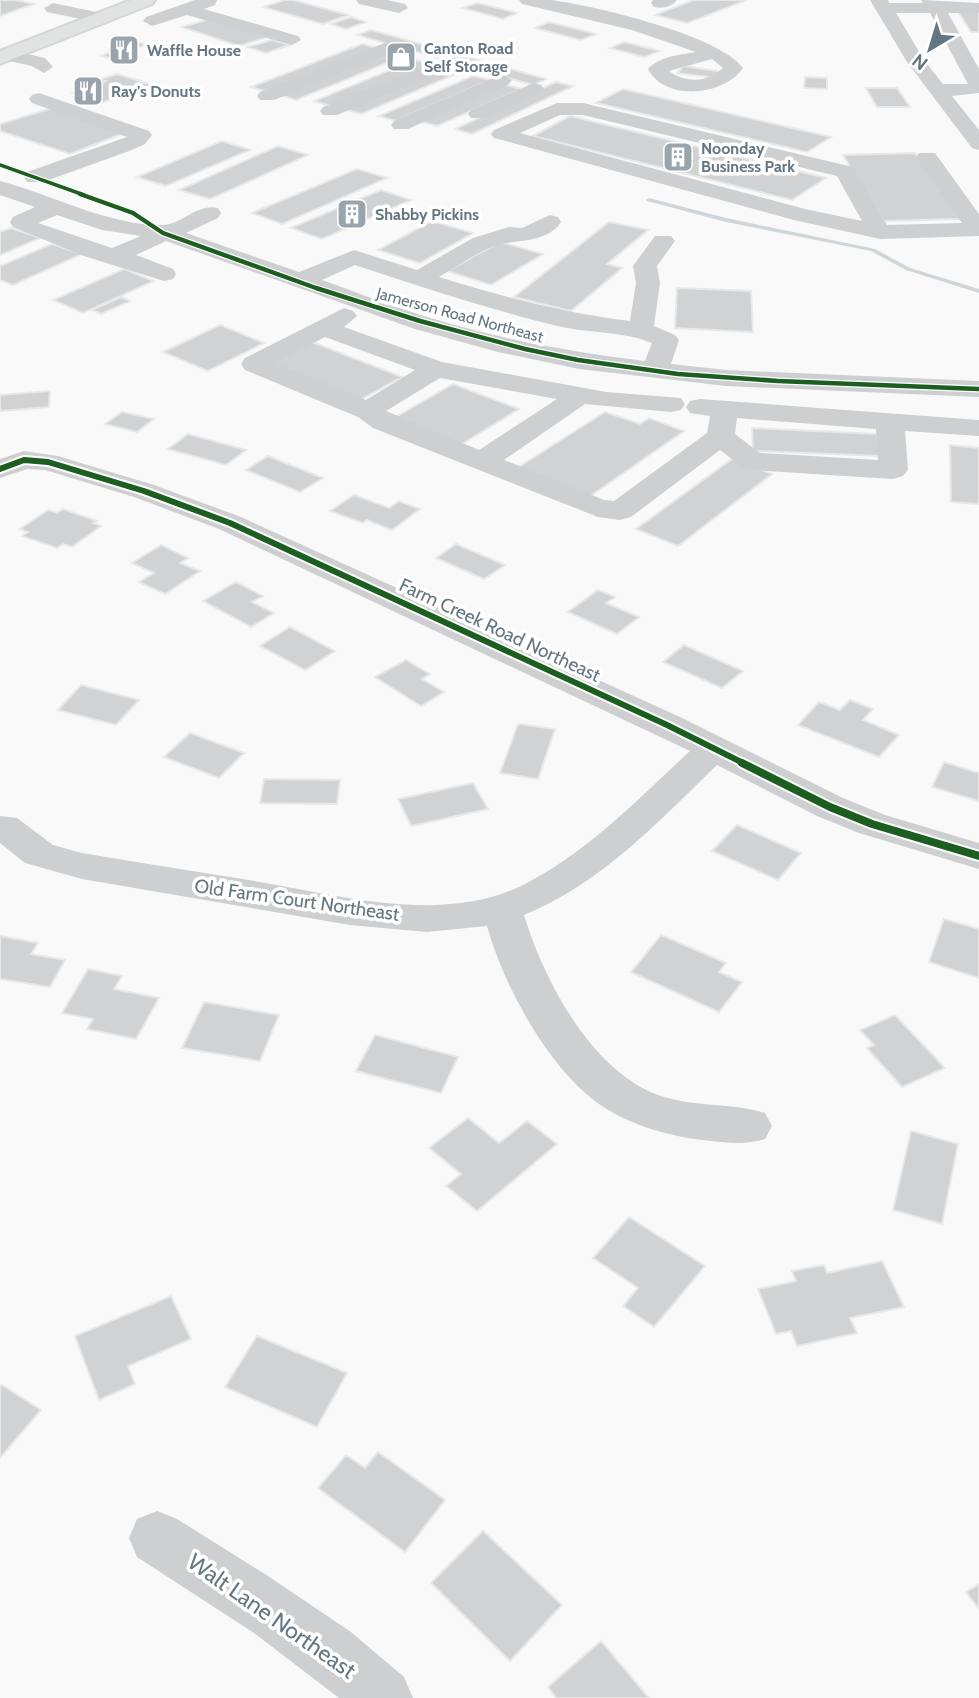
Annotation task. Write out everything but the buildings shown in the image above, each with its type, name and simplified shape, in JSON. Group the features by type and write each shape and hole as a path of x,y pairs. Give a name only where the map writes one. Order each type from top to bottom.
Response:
{"main road":[{"path":"27,47 146,0"}],"street":[{"path":"152,21 211,0"},
{"path":"365,0 399,8"},
{"path":"528,0 679,39 716,53"},
{"path":"881,4 933,4 979,8"},
{"path":"881,4 915,61 979,144"},
{"path":"933,4 974,67 979,86 970,90 936,90"},
{"path":"52,8 120,33"},
{"path":"186,9 292,40"},
{"path":"2,51 27,47"},
{"path":"267,96 387,48"},
{"path":"2,51 38,62 44,67"},
{"path":"297,104 415,56"},
{"path":"915,61 974,67"},
{"path":"330,111 444,64"},
{"path":"363,119 460,77"},
{"path":"401,125 502,80"},
{"path":"455,124 534,89"},
{"path":"35,177 138,141 142,135 38,99"},
{"path":"880,232 845,172 583,109 557,109 501,134 721,194 880,232 979,229"},
{"path":"927,158 979,229"},
{"name":"Jamerson Road Northeast","path":"0,165 134,214 161,232"},
{"path":"78,192 108,180"},
{"name":"Jamerson Road Northeast","path":"0,188 110,225 161,232 365,304 498,344 579,361 668,372 791,382 979,389"},
{"path":"10,218 55,206"},
{"path":"115,256 161,232 210,213"},
{"path":"481,243 483,238 495,230 488,217"},
{"path":"10,218 92,251 115,256 164,274"},
{"path":"420,278 481,243 509,234 526,235 550,222"},
{"path":"640,330 648,283 645,266 663,241"},
{"path":"299,281 354,257 523,310 573,322 640,330 666,340 671,404"},
{"path":"365,304 254,364 368,411 383,422 598,508 620,511 722,423"},
{"path":"323,328 436,369 581,395 671,404 722,423 890,422 979,428"},
{"path":"368,411 436,369"},
{"path":"484,461 581,395"},
{"path":"722,423 752,461 893,470 890,422"},
{"name":"Farm Creek Road Northeast","path":"0,468 24,460 48,462 185,506 268,539 714,748 851,816 917,839 979,856"},
{"name":"Old Farm Court Northeast","path":"4,827 39,854 82,866 350,911 427,917 502,909 543,891 575,872 714,748"},
{"path":"502,909 508,933 539,1003 585,1063 615,1091 643,1108 689,1121 749,1126"},
{"name":"Walt Lane Northeast","path":"157,1538 301,1630 346,1662 383,1698"}],"waterway":[{"path":"649,200 726,220 873,250 908,269 979,291"}],"cycle path":[{"path":"0,165 133,213 163,233 316,288 420,321 525,349 578,360 678,374 979,389"},
{"path":"0,469 24,460 48,462 144,491 230,523 667,725 830,807 872,824 979,856"}],"place":[{"name":"Waffle House","path":"124,50"},
{"name":"Canton Road Self Storage","path":"401,57"},
{"name":"Ray's Donuts","path":"88,91"},
{"name":"Noonday Business Park","path":"678,157"},
{"name":"Shabby Pickins","path":"352,214"}]}
